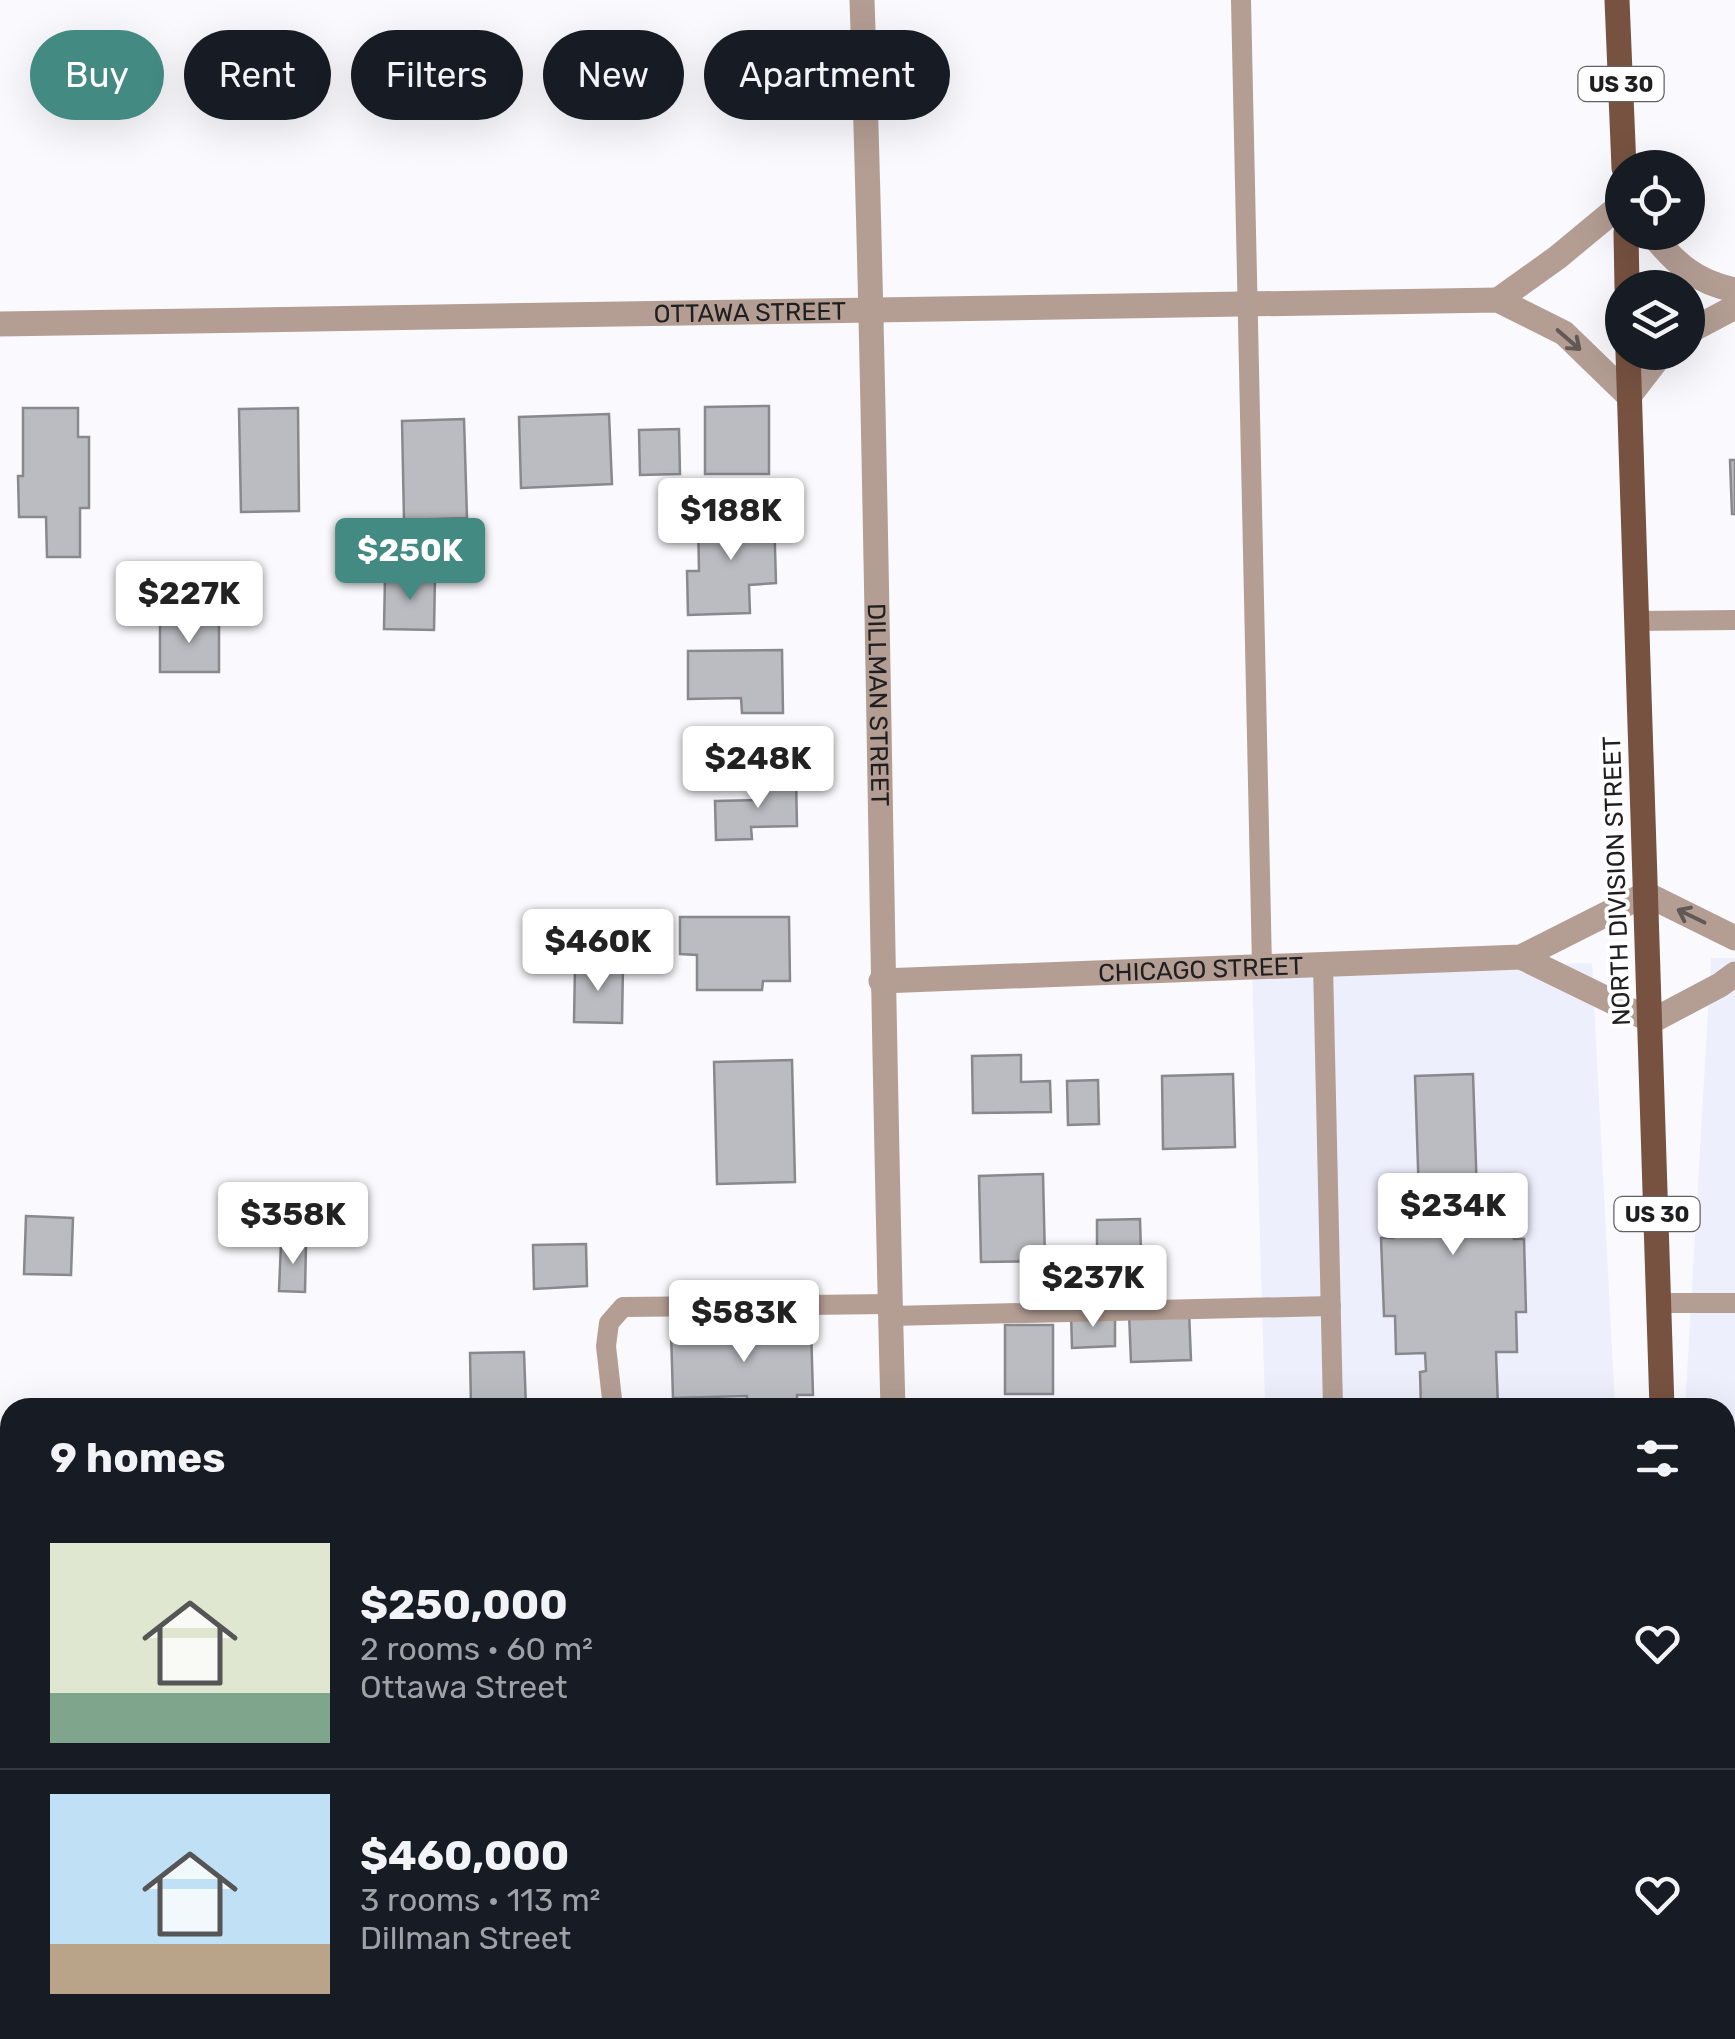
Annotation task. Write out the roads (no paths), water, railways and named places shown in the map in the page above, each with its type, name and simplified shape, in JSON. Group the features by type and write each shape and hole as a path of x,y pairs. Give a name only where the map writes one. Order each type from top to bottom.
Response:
{"main road":[{"name":"US 30","path":"1617,0 1623,150"},
{"name":"NORTH DIVISION STREET","path":"1628,370 1662,1398"}],"street":[{"name":"DILLMAN STREET","path":"862,0 872,310 881,981 892,1398"},
{"path":"1498,300 1605,218"},
{"path":"1664,250 1696,278 1735,290"},
{"name":"OTTAWA STREET","path":"0,324 1498,300 1564,333 1629,396"},
{"path":"1705,323 1735,307"},
{"path":"1629,396 1649,370"},
{"path":"1646,894 1735,938"},
{"name":"CHICAGO STREET","path":"881,981 1520,957 1646,894"},
{"name":"CHICAGO STREET","path":"1520,957 1652,1021"},
{"path":"1652,1021 1735,974"}],"lane":[{"path":"1241,0 1262,966"},
{"path":"1638,621 1735,620"},
{"path":"1323,964 1334,1398"},
{"path":"1660,1303 1735,1303"},
{"path":"612,1398 606,1346 609,1322 624,1306 890,1310 1331,1306"}]}
